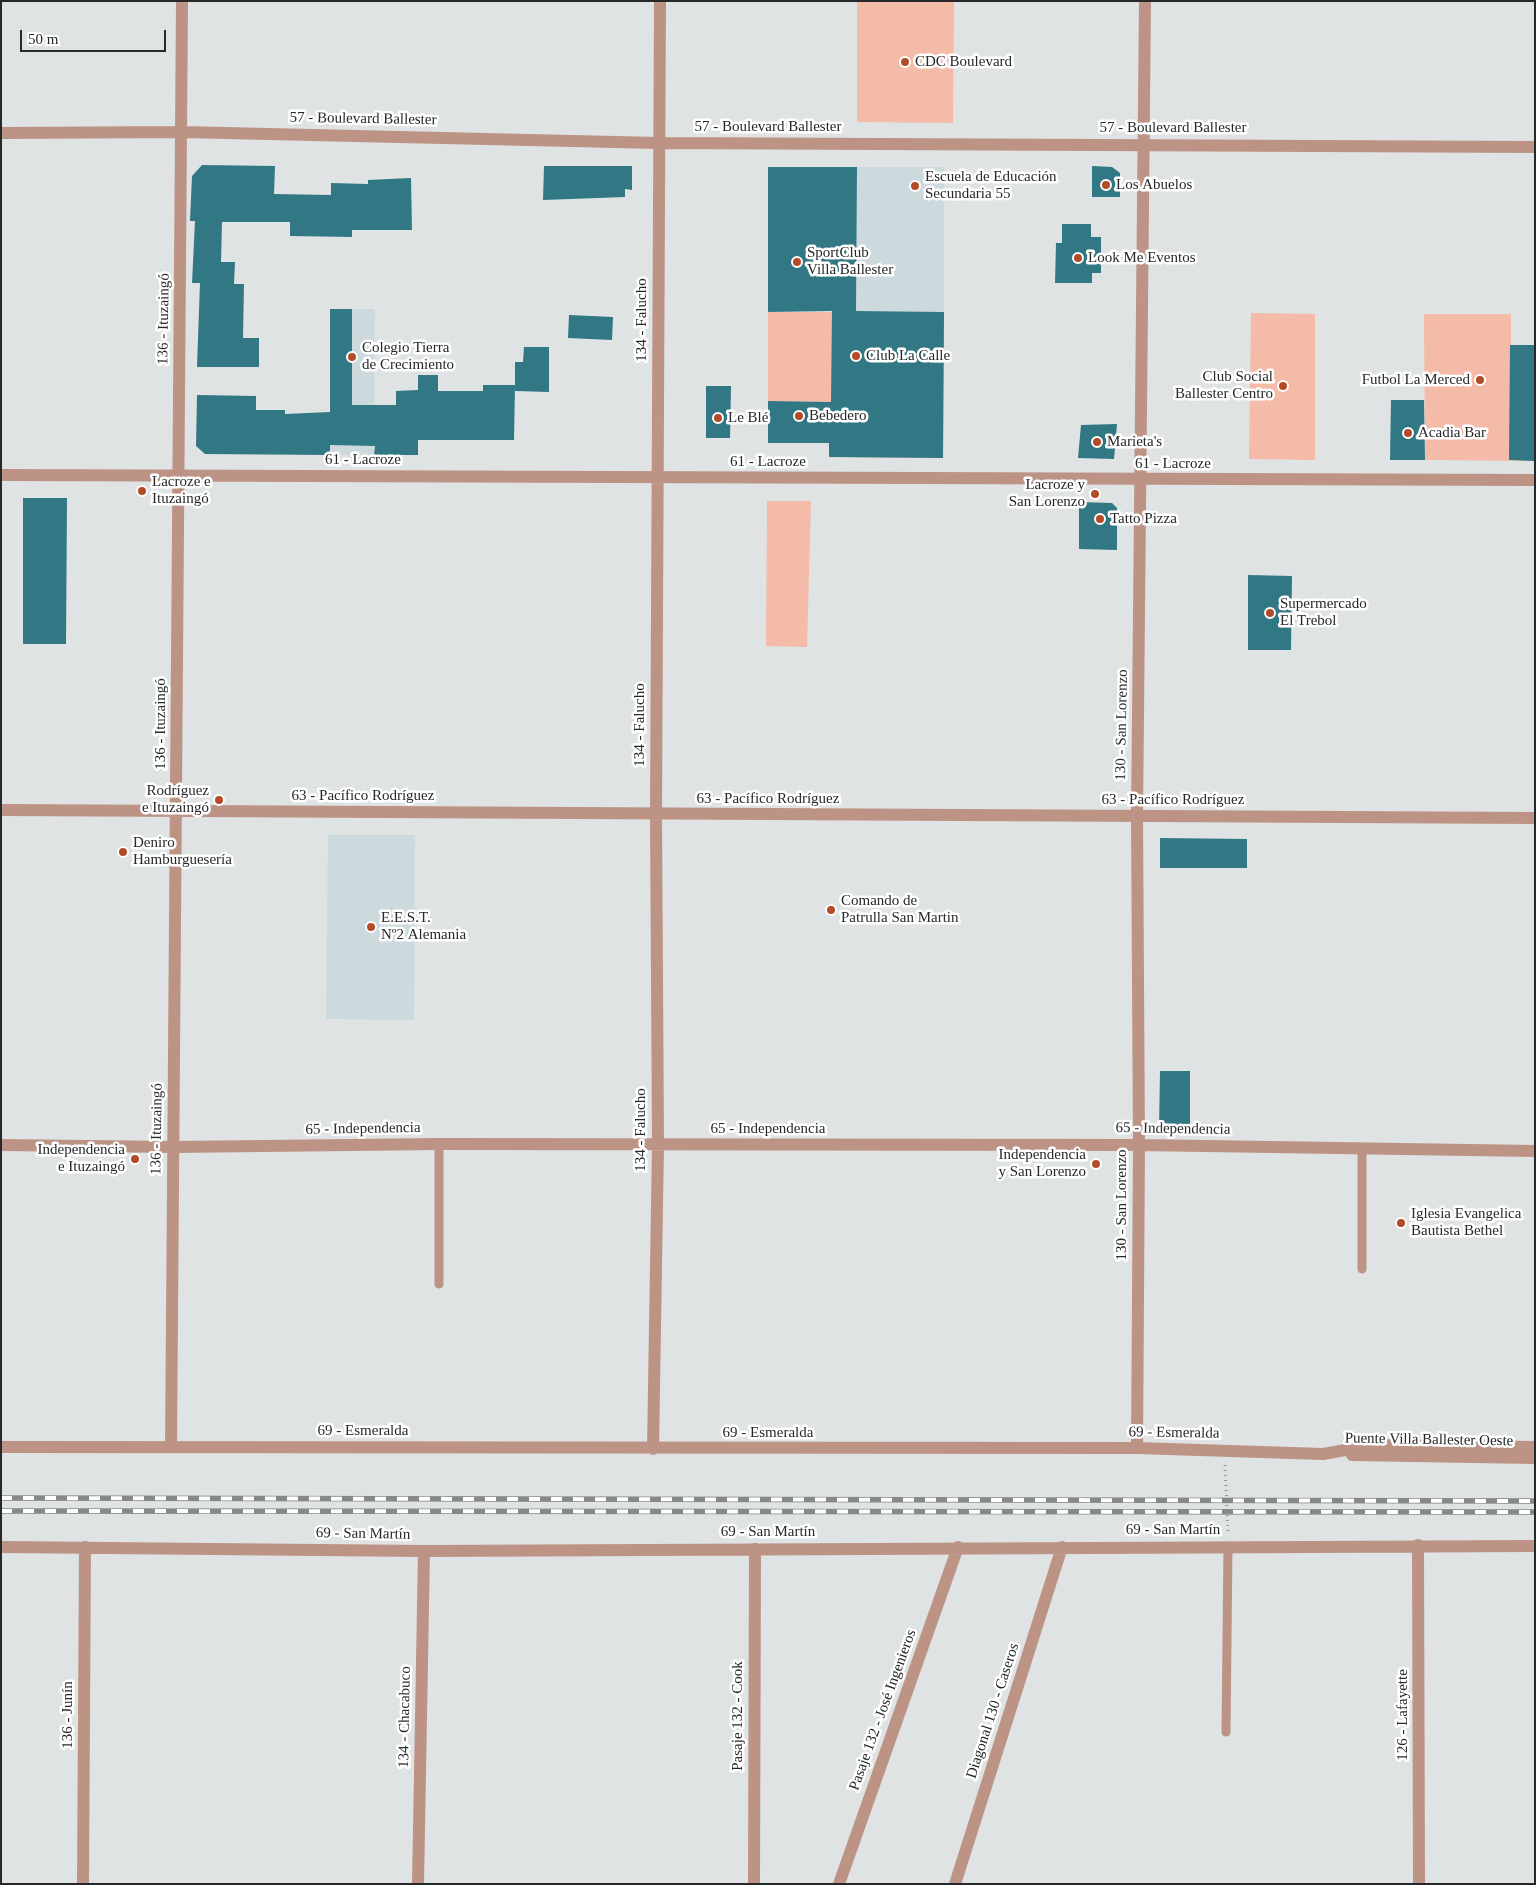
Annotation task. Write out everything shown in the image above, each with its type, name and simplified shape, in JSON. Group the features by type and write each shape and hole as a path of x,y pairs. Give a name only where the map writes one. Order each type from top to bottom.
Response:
{"street":[{"name":"136 - Ituzaingó","path":"171,1447 182,1"},
{"name":"134 - Falucho","path":"654,1449 658,1145 656,814 660,1"},
{"name":"130 - San Lorenzo","path":"1137,1448 1139,1145 1137,816 1142,144 1145,1"},
{"name":"57 - Boulevard Ballester","path":"1,133 182,132 659,143 1535,147"},
{"name":"61 - Lacroze","path":"1,475 1535,480"},
{"name":"63 - Pacífico Rodríguez","path":"1,810 1535,818"},
{"name":"65 - Independencia","path":"1,1145 173,1147 439,1144 1139,1145 1535,1152"},
{"name":"69 - Esmeralda","path":"1,1447 1137,1448 1323,1454 1373,1446 1535,1447"},
{"name":"Puente Villa Ballester Oeste","path":"1323,1454 1535,1458"},
{"name":"126 - Lafayette","path":"1418,1545 1419,1884"},
{"name":"69 - San Martín","path":"1,1547 424,1551 958,1547 1535,1546"},
{"name":"136 - Junín","path":"83,1884 84,1547"},
{"name":"Pasaje 132 - José Ingenieros","path":"839,1884 958,1547"},
{"name":"Diagonal 130 - Caseros","path":"955,1884 1062,1547"},
{"name":"Pasaje 132 - Cook","path":"754,1884 755,1549"},
{"name":"134 - Chacabuco","path":"418,1884 424,1551"}],"lane":[{"path":"439,1144 439,1284"},
{"path":"1362,1148 1362,1269"},
{"path":"1226,1732 1228,1546"}],"path":[{"path":"1224,1451 1228,1546"}],"shaded area":[{"name":"CDC Boulevard","path":"857,1 954,1 953,123 857,122"},
{"path":"857,167 944,167 944,312 856,311"},
{"name":"Colegio Tierra de Crecimiento","path":"330,309 375,309 374,455 330,455"},
{"name":"Club La Calle","path":"768,312 944,312 943,458 829,457 831,402 768,401"},
{"name":"Club Social Ballester Centro","path":"1251,313 1315,314 1315,460 1249,459"},
{"name":"Futbol La Merced","path":"1424,314 1511,314 1511,345 1535,345 1535,461 1425,460"},
{"path":"767,501 811,501 807,647 766,646"},
{"name":"E.E.S.T. Nº2 Alemania","path":"328,835 415,835 414,1020 326,1019"}],"building":[{"path":"202,165 275,166 274,194 331,195 331,183 368,184 368,180 411,178 412,230 352,230 352,237 290,236 290,222 222,222 221,262 235,262 234,284 244,284 243,338 259,338 259,367 197,367 200,283 192,283 195,221 190,221 192,176"},
{"path":"544,166 632,166 632,190 625,189 625,197 543,200"},
{"name":"Los Abuelos","path":"1092,166 1112,167 1120,173 1120,197 1092,197"},
{"path":"768,167 857,167 856,311 944,312 943,458 829,457 829,443 768,443 768,401 831,402 832,311 768,312"},
{"name":"Look Me Eventos","path":"1062,224 1091,224 1091,237 1101,237 1101,273 1092,273 1092,283 1055,283 1056,243 1062,243"},
{"path":"330,309 352,309 352,405 396,405 396,391 418,390 418,375 438,375 438,391 483,391 483,385 515,385 514,440 418,440 418,455 374,455 375,446 330,445 330,455 205,454 196,446 197,395 256,396 256,410 285,410 285,414 330,412"},
{"path":"569,315 613,317 612,340 568,338"},
{"path":"1510,345 1535,345 1535,461 1509,460"},
{"path":"524,347 549,347 549,392 515,391 515,362 523,362"},
{"name":"Le Blé","path":"706,386 731,386 730,438 706,438"},
{"name":"Acadia Bar","path":"1391,400 1424,400 1425,460 1390,460"},
{"name":"Marieta's","path":"1117,424 1114,459 1078,458 1081,425"},
{"path":"23,498 67,498 66,644 23,644"},
{"path":"1079,502 1112,503 1117,508 1117,550 1079,549"},
{"name":"Supermercado El Trebol","path":"1248,575 1292,576 1291,650 1248,650"},
{"path":"1160,838 1247,839 1247,868 1160,868"},
{"path":"1160,1071 1190,1071 1190,1130 1159,1130"}],"railway":[{"path":"1,1498 1535,1501"},
{"path":"1,1511 1535,1512"}],"place":[{"name":"CDC Boulevard","path":"905,62"},
{"name":"Los Abuelos","path":"1106,185"},
{"name":"Escuela de Educación Secundaria 55","path":"915,186"},
{"name":"Look Me Eventos","path":"1078,258"},
{"name":"SportClub Villa Ballester","path":"797,262"},
{"name":"Club La Calle","path":"856,356"},
{"name":"Colegio Tierra de Crecimiento","path":"352,357"},
{"name":"Futbol La Merced","path":"1480,380"},
{"name":"Club Social Ballester Centro","path":"1283,386"},
{"name":"Bebedero","path":"799,416"},
{"name":"Le Blé","path":"718,418"},
{"name":"Acadia Bar","path":"1408,433"},
{"name":"Marieta's","path":"1097,442"},
{"name":"Lacroze e Ituzaingó","path":"142,491"},
{"name":"Lacroze y San Lorenzo","path":"1095,494"},
{"name":"Tatto Pizza","path":"1100,519"},
{"name":"Supermercado El Trebol","path":"1270,613"},
{"name":"Rodríguez e Ituzaingó","path":"219,800"},
{"name":"Deniro Hamburguesería","path":"123,852"},
{"name":"Comando de Patrulla San Martin","path":"831,910"},
{"name":"E.E.S.T. Nº2 Alemania","path":"371,927"},
{"name":"Independencia e Ituzaingó","path":"135,1159"},
{"name":"Independencia y San Lorenzo","path":"1096,1164"},
{"name":"Iglesia Evangelica Bautista Bethel","path":"1401,1223"}]}
